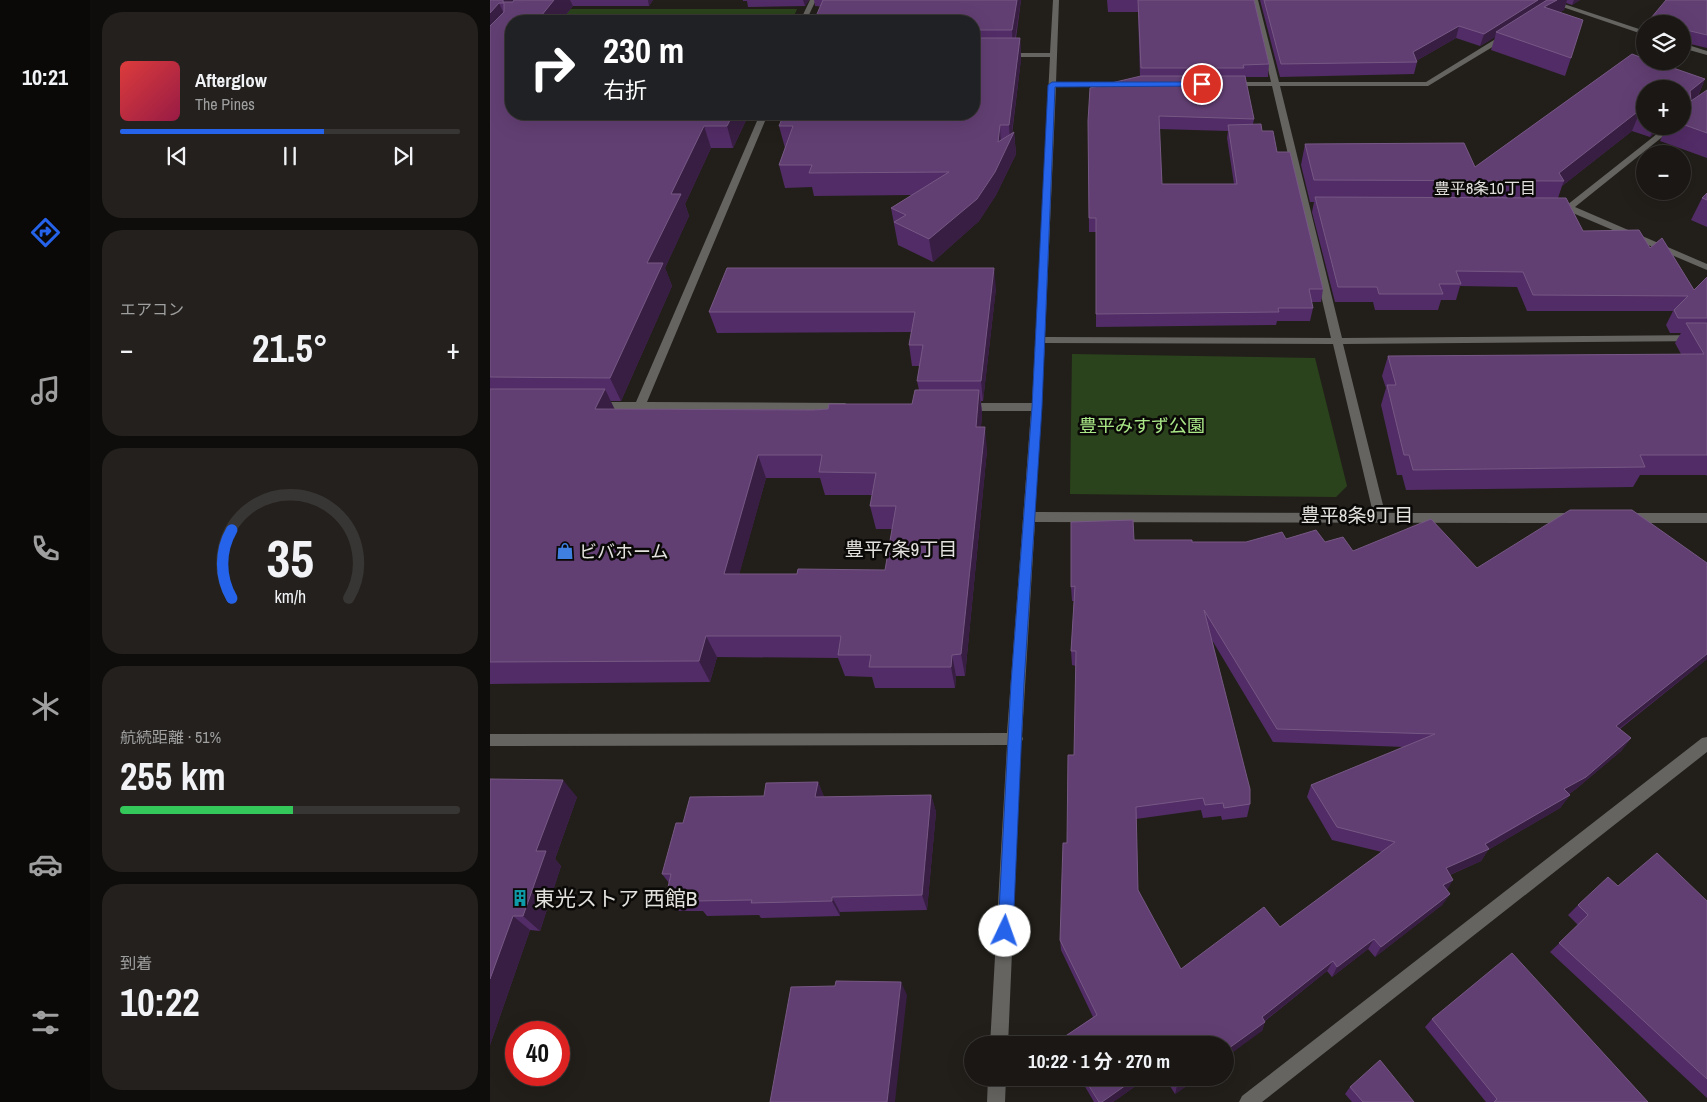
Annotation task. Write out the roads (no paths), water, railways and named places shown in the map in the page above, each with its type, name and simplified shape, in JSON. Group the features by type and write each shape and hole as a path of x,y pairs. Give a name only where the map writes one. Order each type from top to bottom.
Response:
{"street":[{"path":"807,15 813,0"},
{"path":"1000,1036 1016,739 1017,683 1037,407 1056,0"},
{"path":"1255,0 1290,148 1311,207 1338,341 1380,518"},
{"path":"1545,0 1636,30"},
{"path":"1548,9 1556,4"},
{"path":"1218,84 1428,84 1509,34"},
{"path":"1691,48 1707,53"},
{"path":"980,55 1053,55"},
{"path":"1052,85 1131,84"},
{"path":"640,406 761,120"},
{"path":"1569,208 1661,135"},
{"path":"1550,208 1569,208 1707,267"},
{"path":"1039,340 1338,341 1707,338"},
{"path":"590,406 858,407"},
{"path":"958,407 1037,407"},
{"path":"1030,517 1588,518"},
{"path":"1618,518 1707,518"},
{"path":"490,740 1016,739"},
{"path":"1248,1102 1707,743"},
{"path":"996,1102 997,1086"}],"place":[{"name":"ビバホーム","path":"565,551"},
{"name":"東光ストア 西館B","path":"520,898"}],"district":[{"name":"豊平8条10丁目","path":"1485,188"},
{"name":"豊平8条9丁目","path":"1357,515"},
{"name":"豊平7条9丁目","path":"901,549"}],"park label":[{"name":"豊平みすず公園","path":"1142,425"}]}
